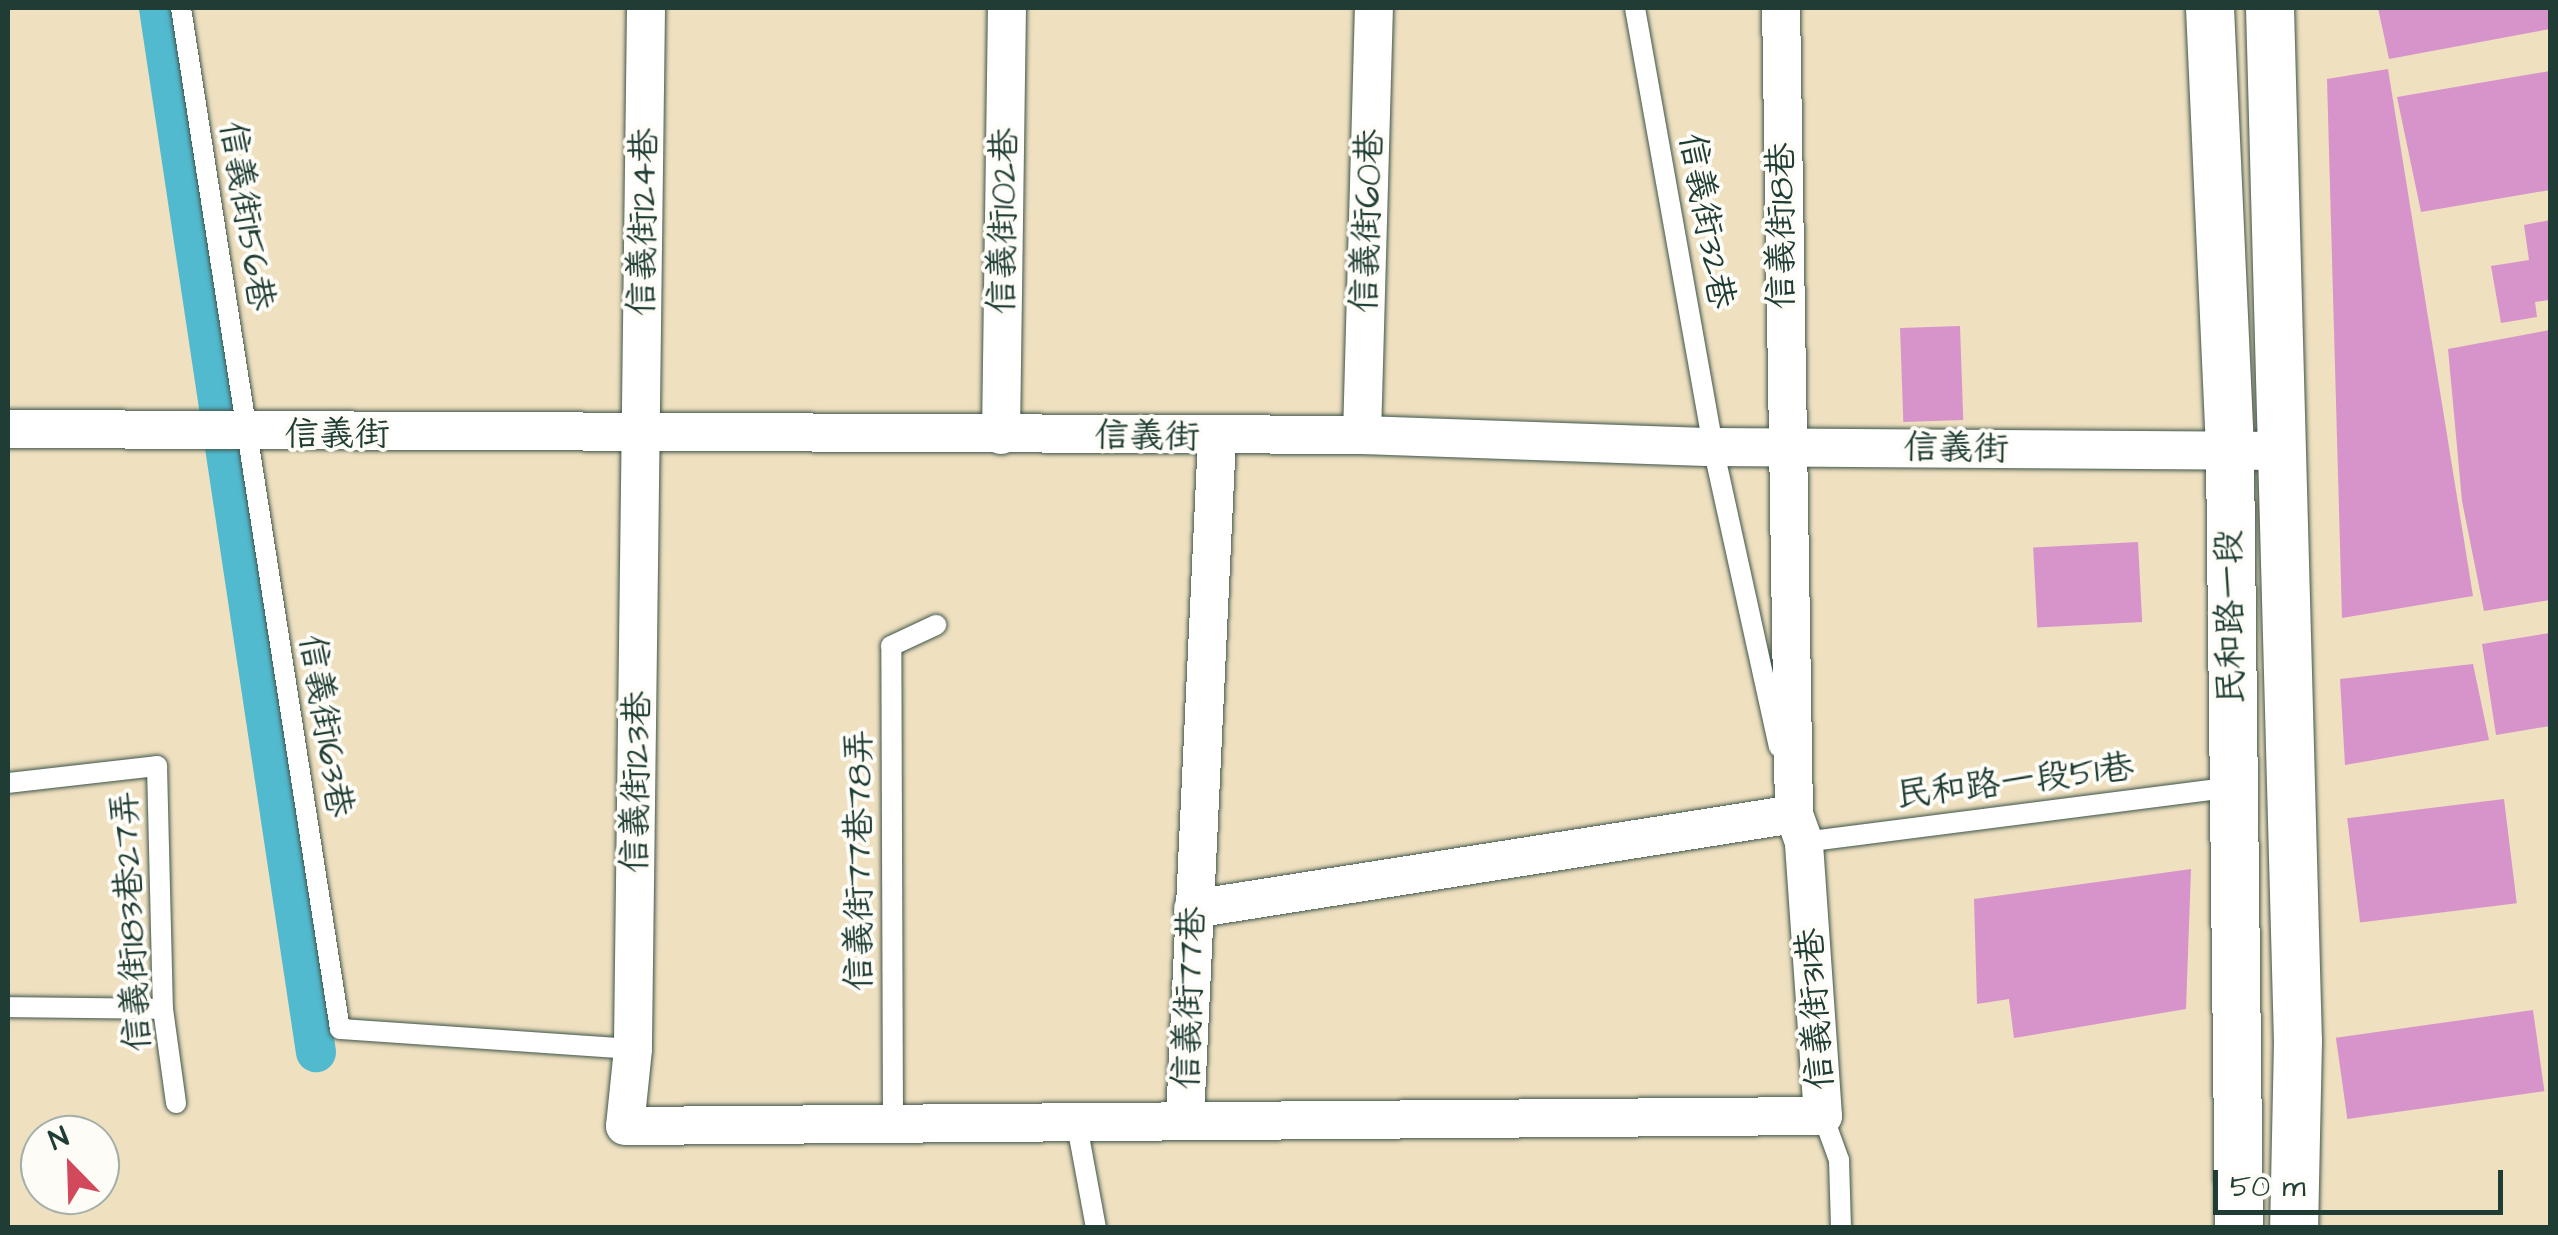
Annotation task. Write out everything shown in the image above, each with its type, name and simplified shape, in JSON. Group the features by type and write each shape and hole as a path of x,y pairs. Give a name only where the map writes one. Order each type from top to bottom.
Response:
{"street":[{"name":"信義街124巷","path":"642,437 646,8"},
{"name":"信義街102巷","path":"1001,435 1007,8"},
{"name":"信義街60巷","path":"1362,435 1374,8"},
{"name":"信義街18巷","path":"1781,8 1784,444"},
{"name":"民和路一段","path":"2210,8 2230,456 2239,1228"},
{"name":"民和路一段","path":"2270,8 2298,1041 2294,1228"},
{"name":"信義街","path":"8,430 642,437 1362,435 2230,456 2285,452"},
{"name":"信義街123巷","path":"626,1126 633,1049 642,437"},
{"name":"信義街77巷","path":"626,1126 1185,1120 1217,438"},
{"name":"信義街31巷","path":"1185,1120 1823,1116 1799,828 1784,444"},
{"path":"1193,909 1799,828"}],"lane":[{"name":"信義街156巷","path":"181,8 246,434"},
{"name":"信義街32巷","path":"1636,8 1714,446 1799,828"},
{"name":"信義街163巷","path":"246,434 340,1029 633,1049"},
{"name":"信義街77巷78弄","path":"893,1122 891,646 936,626"},
{"name":"信義街183巷27弄","path":"8,782 157,766 163,1009 176,1104"},
{"name":"民和路一段51巷","path":"1799,828 2234,788"},
{"path":"8,1007 163,1009"},
{"path":"1823,1116 1839,1160 1841,1228"},
{"path":"1076,1120 1096,1228"}],"building":[{"path":"2378,8 2550,8 2550,29 2389,59"},
{"path":"2388,69 2473,596 2342,618 2327,79"},
{"path":"2550,71 2550,190 2421,212 2397,97"},
{"path":"2550,220 2550,300 2535,302 2537,317 2501,323 2491,266 2529,260 2524,225"},
{"path":"1960,326 1963,420 1903,422 1900,328"},
{"path":"2550,330 2550,600 2484,611 2462,501 2448,349"},
{"path":"2138,542 2142,622 2037,627 2033,547"},
{"path":"2550,633 2550,726 2496,735 2482,644"},
{"path":"2473,664 2489,740 2345,765 2340,679"},
{"path":"2504,799 2517,903 2360,922 2347,818"},
{"path":"2191,869 2186,1009 2014,1038 2009,999 1977,1004 1974,899"},
{"path":"2533,1010 2544,1091 2347,1119 2336,1038"}],"waterway":[{"path":"159,8 316,1052"}]}
